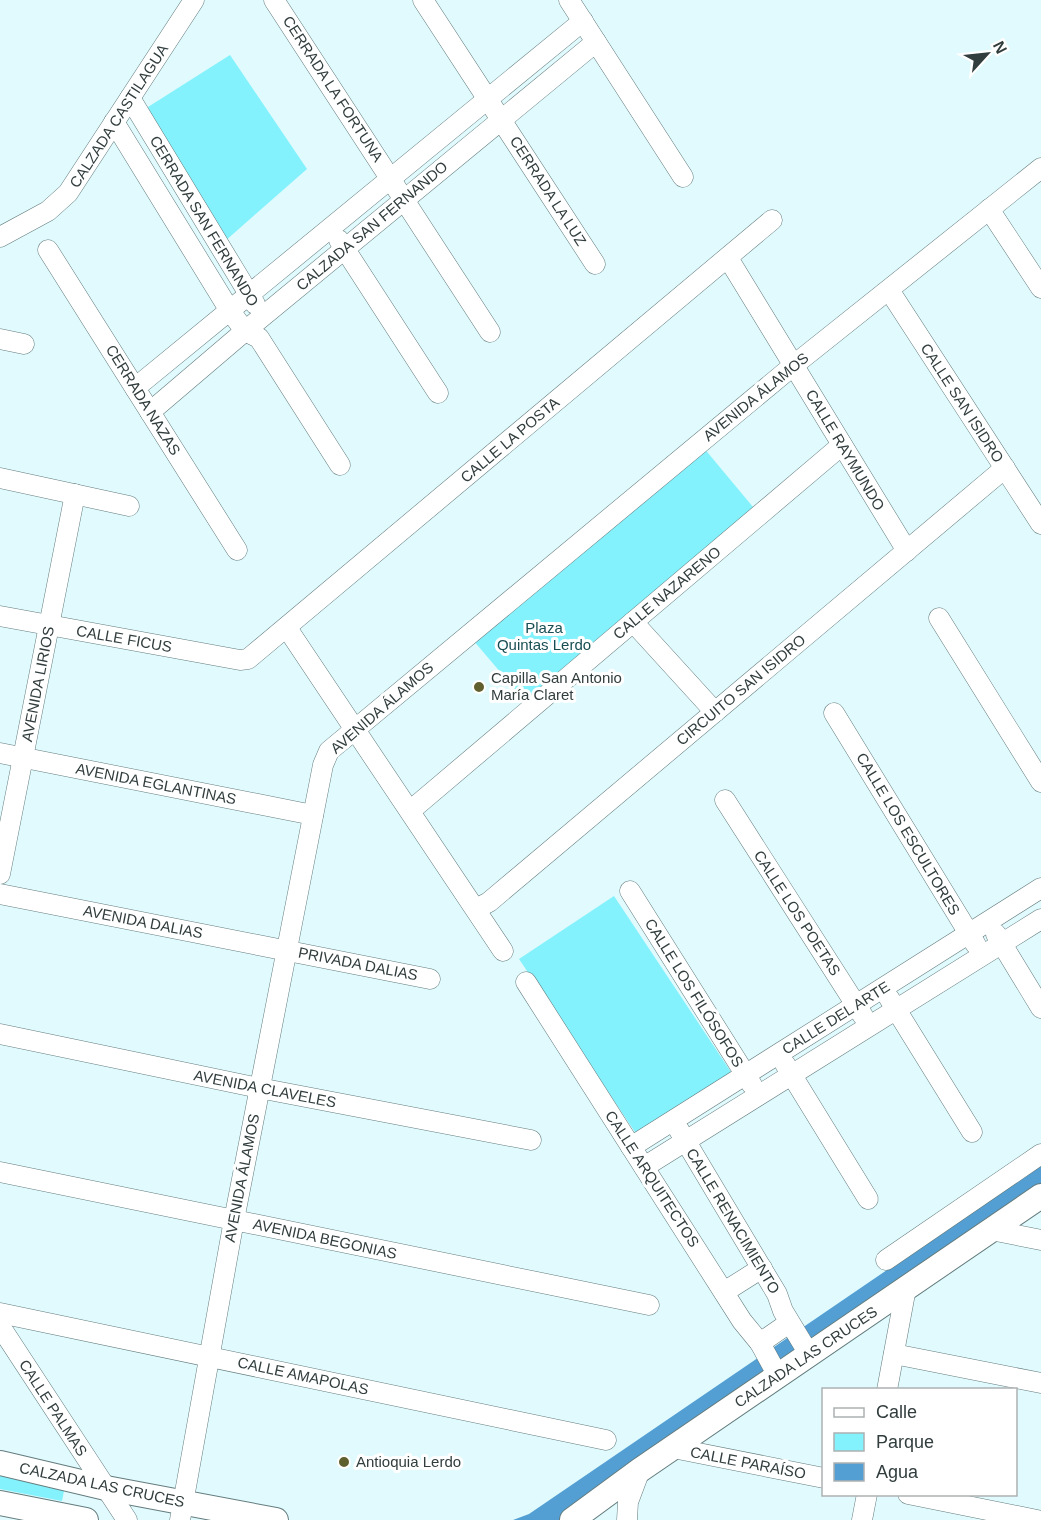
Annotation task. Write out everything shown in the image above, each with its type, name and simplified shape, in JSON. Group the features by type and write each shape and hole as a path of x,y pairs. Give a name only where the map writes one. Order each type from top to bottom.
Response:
{"street":[{"name":"CALZADA CASTILAGUA","path":"0,237 48,211 68,193 194,0"},
{"name":"CERRADA LA FORTUNA","path":"274,0 490,332"},
{"name":"CERRADA LA LUZ","path":"423,0 595,264"},
{"path":"569,0 683,177"},
{"name":"CALZADA SAN FERNANDO","path":"135,388 583,21"},
{"name":"CALZADA SAN FERNANDO","path":"262,317 596,42"},
{"name":"CERRADA SAN FERNANDO","path":"114,122 230,311 252,334 262,317 130,98"},
{"name":"AVENIDA ÁLAMOS","path":"181,1511 259,1088 323,765 329,751 794,366 1041,168"},
{"path":"989,209 1041,288"},
{"name":"CALLE LA POSTA","path":"248,659 772,220"},
{"path":"331,228 438,393"},
{"name":"CERRADA NAZAS","path":"48,250 237,550"},
{"name":"CALLE RAYMUNDO","path":"728,258 907,551"},
{"name":"CALLE SAN ISIDRO","path":"889,290 1039,519"},
{"path":"150,412 252,334 340,465"},
{"path":"0,339 24,344"},
{"name":"CALLE NAZARENO","path":"410,811 842,445"},
{"name":"CIRCUITO SAN ISIDRO","path":"476,909 489,902 1005,468"},
{"path":"0,478 129,506"},
{"name":"AVENIDA LIRIOS","path":"0,874 75,494"},
{"name":"CALLE FICUS","path":"0,616 240,660 248,659"},
{"path":"939,618 1041,782"},
{"path":"633,622 715,712"},
{"path":"287,628 504,951"},
{"name":"CALLE LOS ESCULTORES","path":"834,713 982,955"},
{"name":"AVENIDA EGLANTINAS","path":"0,753 313,815"},
{"name":"CALLE LOS POETAS","path":"725,800 870,1026"},
{"name":"CALLE DEL ARTE","path":"631,1147 1041,888"},
{"name":"CALLE LOS FILÓSOFOS","path":"630,891 758,1095"},
{"name":"AVENIDA DALIAS","path":"0,894 286,950"},
{"name":"CALLE DEL ARTE","path":"644,1167 1041,919"},
{"path":"988,922 1041,1008"},
{"name":"PRIVADA DALIAS","path":"286,950 430,979"},
{"name":"CALLE ARQUITECTOS","path":"526,982 742,1321 760,1343 778,1376"},
{"path":"883,988 972,1132"},
{"name":"AVENIDA CLAVELES","path":"0,1034 259,1088 531,1140"},
{"path":"778,1054 868,1199"},
{"name":"CALLE RENACIMIENTO","path":"673,1120 762,1268 789,1323 809,1354"},
{"path":"886,1260 1041,1154"},
{"name":"AVENIDA BEGONIAS","path":"0,1172 649,1305"},
{"name":"CALZADA LAS CRUCES","path":"572,1520 640,1470 1041,1196"},
{"path":"991,1230 1041,1240"},
{"path":"724,1292 762,1268"},
{"path":"887,1388 906,1288"},
{"name":"CALLE AMAPOLAS","path":"0,1313 606,1440"},
{"path":"760,1343 789,1323"},
{"name":"CALLE PALMAS","path":"0,1326 127,1520"},
{"path":"894,1354 1041,1383"},
{"name":"CALLE PARAÍSO","path":"673,1448 822,1478"},
{"name":"CALZADA LAS CRUCES","path":"0,1463 106,1488 181,1511 276,1520"},
{"path":"627,1520 628,1502 640,1470"},
{"path":"861,1520 867,1496"},
{"path":"918,1496 1037,1520"},
{"path":"0,1503 86,1520"}],"green space":[{"path":"230,55 307,169 224,242 159,138 148,107"},
{"name":"Plaza Quintas Lerdo","path":"703,447 758,513 529,706 473,640"},
{"path":"614,896 731,1072 637,1135 519,959"},
{"path":"0,1470 65,1486 62,1501 0,1489"}],"water":[{"path":"1041,1165 1041,1185 562,1520 513,1520 529,1514"}],"place":[{"name":"Capilla San Antonio María Claret","path":"479,687"},
{"name":"Antioquia Lerdo","path":"344,1462"}]}
